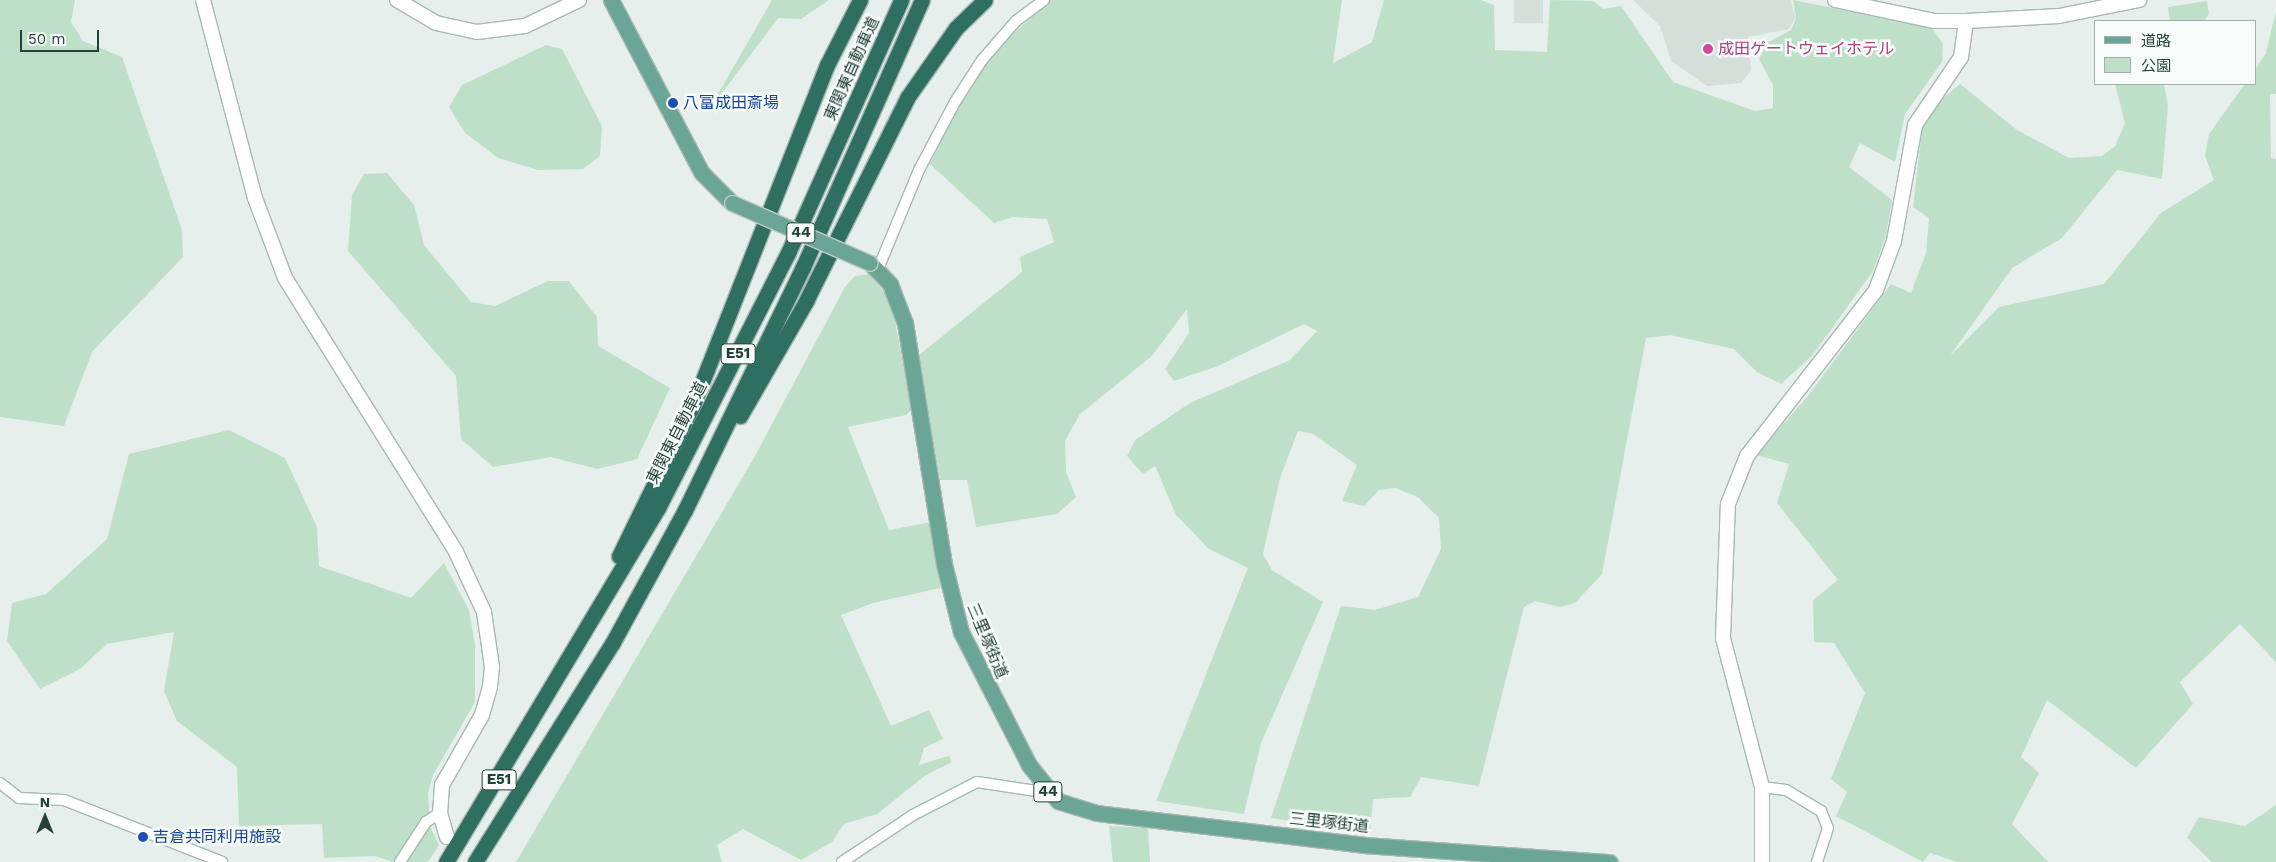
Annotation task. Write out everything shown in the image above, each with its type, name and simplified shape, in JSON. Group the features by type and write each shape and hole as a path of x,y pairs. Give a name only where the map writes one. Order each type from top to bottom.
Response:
{"highway":[{"path":"549,696 693,405 827,65 860,0"},
{"name":"東関東自動車道","path":"446,862 549,696 658,508 752,328 901,0"},
{"name":"E51","path":"475,862 613,642 685,510 803,267 922,0"},
{"path":"685,510 806,301 907,98 956,28 985,0"}],"main road":[{"name":"44","path":"611,0 702,173 732,203 874,266"},
{"name":"三里塚街道","path":"874,266 890,284 905,323 944,564 961,632 1029,765 1049,793 1080,810 1195,826 1364,845 1609,862"}],"street":[{"path":"203,0 255,198 285,278 456,552 484,612 492,668 490,687 482,716 442,785 440,813 447,836"},
{"path":"397,0 436,23 477,32 525,26 579,0"},
{"path":"874,266 955,102 987,53 1016,21 1044,0"},
{"path":"1835,0 1936,21 2059,16 2103,4 2139,0"},
{"path":"1762,862 1762,787 1723,638 1728,504 1747,456 1876,290 1894,242 1915,125 1961,57 1966,21"},
{"path":"842,862 913,815 977,782 1049,793"},
{"path":"0,783 19,798 64,800 222,862"},
{"path":"1762,787 1786,790 1821,811 1828,828 1817,862"},
{"path":"400,862 426,822 440,813"}],"shaded area":[{"path":"1514,0 1543,0 1543,23 1514,23"},
{"name":"成田ゲートウェイホテル","path":"1633,0 1791,0 1795,18 1789,29 1748,37 1751,70 1741,83 1707,86 1671,61 1660,26"}],"green space":[{"path":"0,0 75,0 71,22 83,41 122,57 182,230 183,257 92,352 64,426 0,417"},
{"path":"772,0 829,0 801,19 778,18 707,113"},
{"path":"1051,0 1342,0 1333,63 1372,42 1384,0 1481,0 1494,5 1495,50 1547,52 1550,0 1593,1 1603,9 1621,6 1673,82 1755,111 1773,108 1773,85 1759,59 1767,43 1791,30 1796,18 1793,0 1932,28 1943,44 1942,62 1905,114 1895,162 1860,143 1849,167 1892,200 1886,236 1873,271 1812,356 1781,384 1757,372 1734,349 1670,335 1646,338 1602,574 1575,603 1560,607 1535,601 1524,607 1479,786 1421,777 1410,797 1373,799 1370,833 1271,818 1341,606 1375,610 1418,597 1441,549 1439,518 1418,497 1395,488 1379,490 1364,506 1342,501 1357,465 1313,434 1298,431 1280,478 1263,554 1272,570 1323,602 1261,743 1244,814 1156,801 1248,568 1209,549 1176,515 1155,466 1143,474 1127,456 1135,440 1190,403 1290,360 1317,331 1304,324 1218,366 1174,381 1165,369 1189,333 1187,309 1152,356 1080,414 1065,441 1066,472 1076,497 1057,514 976,527 967,480 940,480 919,355 1022,272 1020,257 1054,242 1047,219 1013,217 994,223 930,164 961,100 999,46"},
{"path":"2207,1 2209,14 2205,20 2170,20 2168,7"},
{"path":"2276,11 2276,94 2270,94 2271,158 2276,159 2276,662 2240,624 2180,682 2193,704 2136,768 2047,700 2021,757 2039,773 2012,824 2048,862 1957,862 1930,853 1923,862 1836,816 1847,792 1831,779 1865,693 1834,643 1814,642 1813,600 1838,580 1777,503 1789,464 1756,455 1808,396 1891,284 1911,293 1926,253 1929,218 1913,207 1922,130 1930,109 1960,84 2017,130 2069,158 2102,156 2115,146 2125,123 2115,85 2164,85 2168,106 2162,179 2117,170 2062,238 2012,268 1950,356 1999,307 2104,284 2161,213 2214,180 2205,156 2209,134 2244,85 2256,85 2256,68 2266,53"},
{"path":"546,45 562,49 602,126 600,156 583,169 538,170 498,158 465,133 449,107 462,85"},
{"path":"387,173 414,205 424,245 471,302 495,306 548,281 569,281 597,317 598,346 670,388 637,459 597,469 551,457 493,467 461,439 456,376 348,251 352,195 364,174"},
{"path":"869,274 891,300 912,410 906,415 848,427 889,530 932,522 943,580 940,588 873,603 841,615 891,726 929,710 943,739 924,748 919,765 949,756 952,762 926,775 877,814 844,824 832,842 801,860 743,829 717,845 722,862 516,862 755,456 845,287 855,276"},
{"path":"229,430 285,458 317,527 319,566 411,598 444,563 469,610 475,644 475,702 433,775 428,793 430,826 439,845 428,862 393,862 375,856 324,858 322,824 239,826 237,767 177,721 164,691 174,632 107,644 80,669 40,689 7,641 12,603 46,594 107,539 129,454"},
{"path":"2276,805 2276,862 2212,862 2187,838 2199,817 2245,826"},
{"path":"1109,826 1148,828 1150,862 1113,862"}],"place":[{"name":"成田ゲートウェイホテル","path":"1708,49"},
{"name":"八富成田斎場","path":"673,103"},
{"name":"吉倉共同利用施設","path":"143,837"}]}
